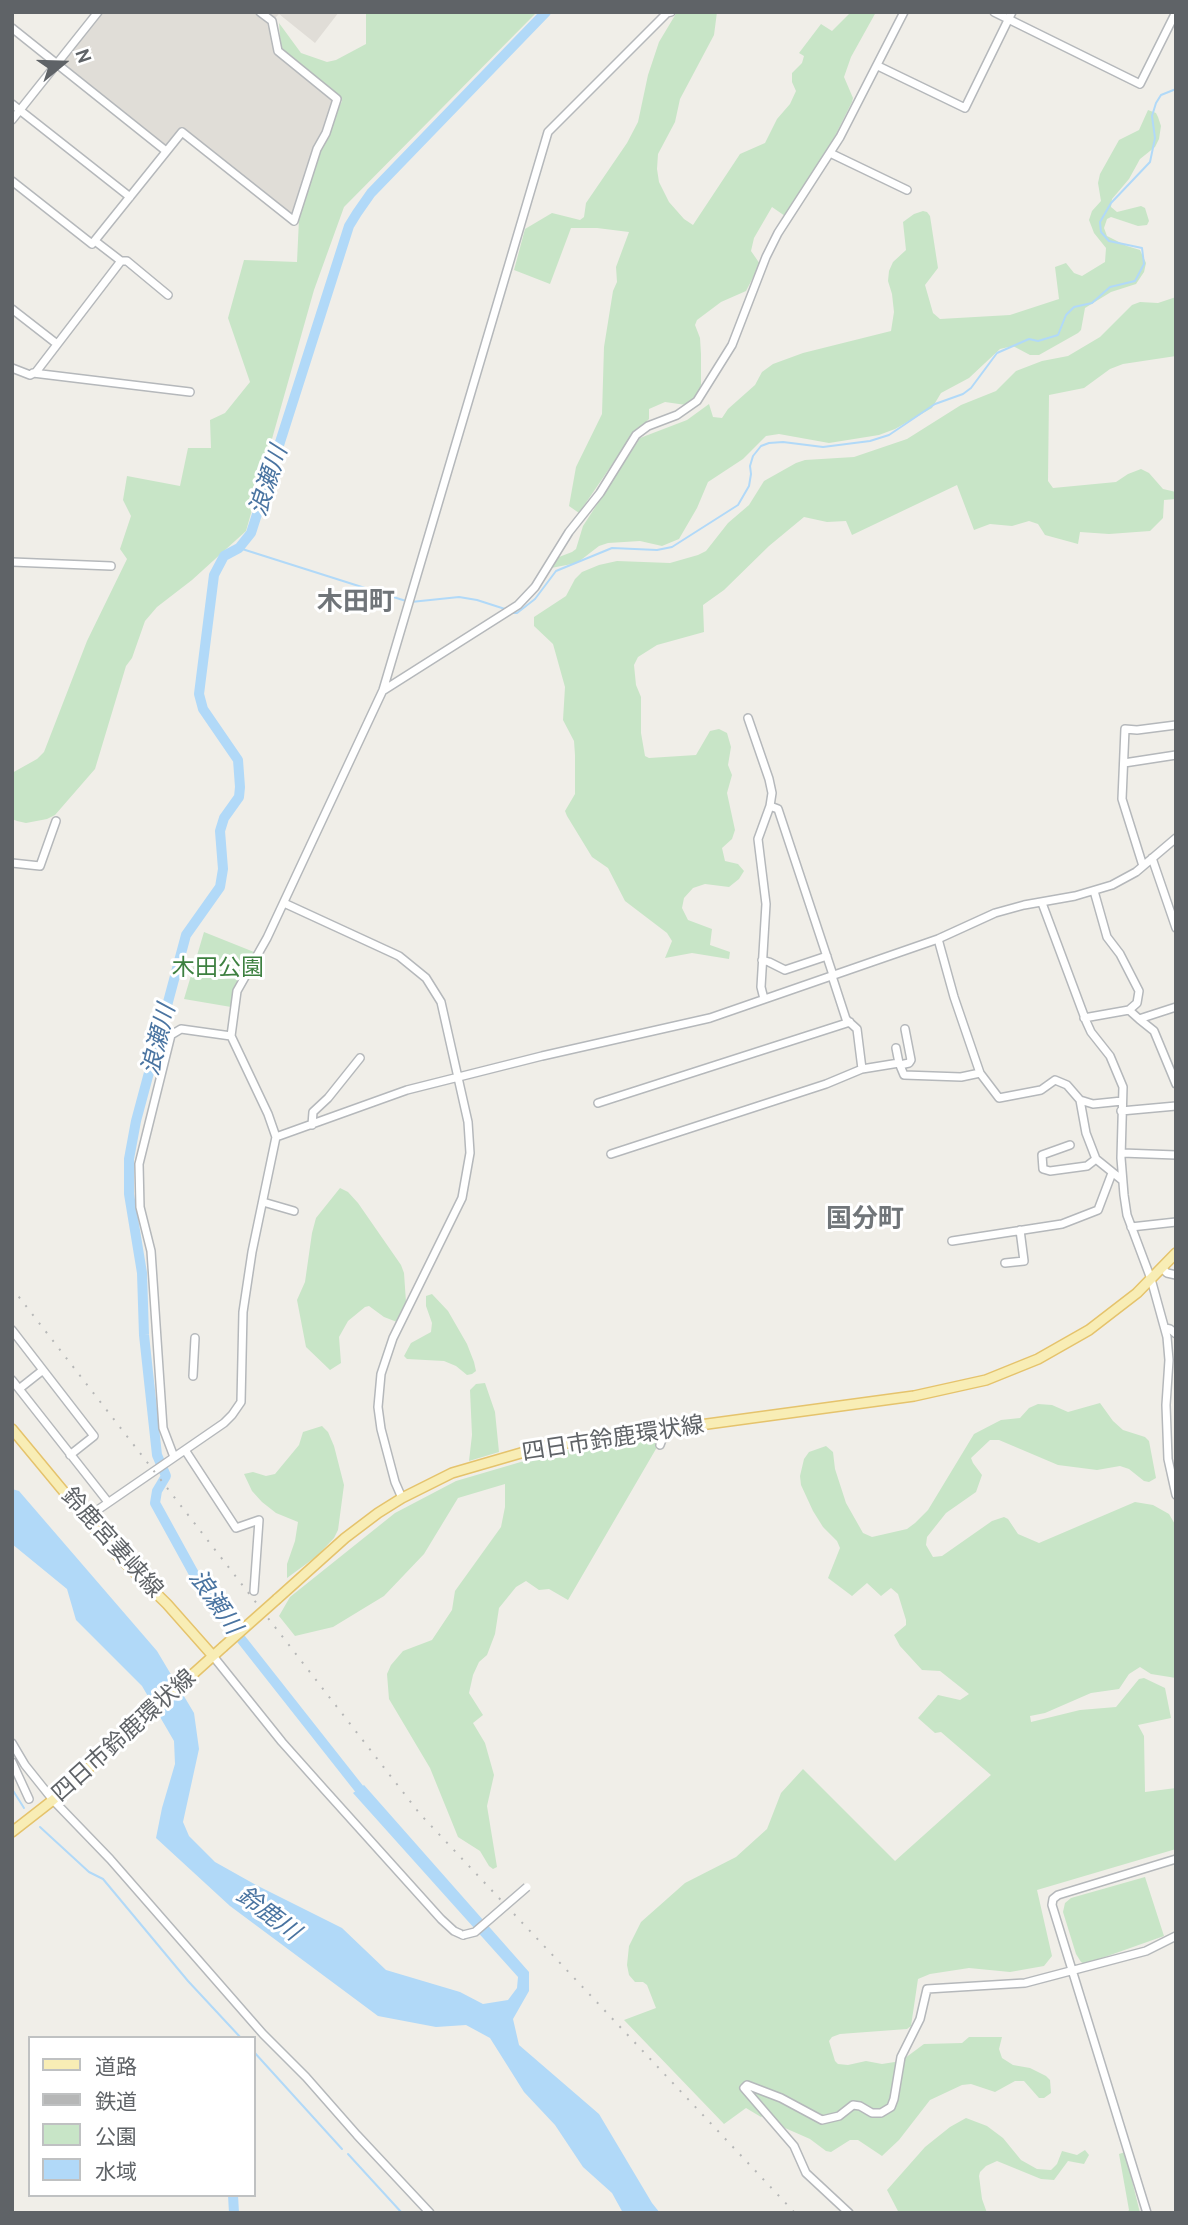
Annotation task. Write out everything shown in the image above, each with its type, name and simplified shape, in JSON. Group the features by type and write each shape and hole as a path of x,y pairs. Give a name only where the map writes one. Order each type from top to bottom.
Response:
{"main road":[{"name":"四日市鈴鹿環状線","path":"12,1832 45,1807 345,1538 402,1497 452,1473 545,1446 914,1396 986,1380 1038,1359 1076,1338 1120,1307 1176,1253"},
{"name":"鈴鹿宮妻峡線","path":"12,1429 113,1551 167,1604 213,1656"}],"street":[{"path":"12,120 98,12"},
{"path":"12,181 92,244 182,132 295,220 317,149 337,99 278,51 272,21 260,12"},
{"path":"86,1518 224,1423 241,1402 243,1318 252,1252 275,1137 268,1114 231,1036 237,991 284,903 383,690 548,132 671,12"},
{"path":"383,690 507,612 535,587 569,532 600,493 635,435 648,426 689,408 706,388 737,334 778,233 830,153 904,12"},
{"path":"994,12 1010,16 1140,84 1175,12"},
{"path":"878,66 964,108 1010,16"},
{"path":"12,28 166,151"},
{"path":"12,104 130,197"},
{"path":"830,153 907,190"},
{"path":"95,241 121,261 127,261 168,295"},
{"path":"33,373 121,261"},
{"path":"12,309 57,344"},
{"path":"12,369 30,375 33,373 190,392"},
{"path":"12,562 111,566"},
{"path":"748,718 772,793 758,839 766,904 761,987 764,999"},
{"path":"1143,866 1122,799 1125,729 1176,725"},
{"path":"1124,763 1176,755"},
{"path":"770,806 778,809 846,1019 857,1029 862,1069"},
{"path":"12,863 40,866 56,821"},
{"path":"275,1137 407,1090 574,1048 710,1018 938,939 995,913 1093,891 1119,882 1176,838"},
{"path":"1152,859 1176,928"},
{"path":"1084,1018 1129,1010 1137,1003 1139,991 1107,937 1093,891"},
{"path":"284,903 399,956 426,978 441,1002 471,1137 467,1183 452,1221 386,1353 379,1383 381,1429 395,1482 402,1497"},
{"path":"1042,903 1084,1018 1091,1032 1110,1056 1123,1087 1122,1180 1131,1227 1142,1252 1165,1328 1169,1360 1166,1405 1168,1459 1176,1495"},
{"path":"938,939 980,1073 999,1098 1041,1090 1055,1080 1067,1086 1080,1100 1093,1104 1122,1101"},
{"path":"762,960 785,970 827,956"},
{"path":"1139,1019 1176,1007"},
{"path":"1129,1010 1154,1031 1176,1084"},
{"path":"598,1103 850,1022"},
{"path":"174,1457 163,1428 151,1251 139,1198 139,1164 173,1032 181,1029 231,1036"},
{"path":"611,1154 826,1084 862,1069 909,1063 911,1060 905,1030"},
{"path":"896,1048 904,1075 961,1077 980,1073"},
{"path":"312,1125 313,1112 328,1098 360,1058"},
{"path":"1121,1111 1173,1106 1176,1099"},
{"path":"1080,1100 1086,1133 1096,1160 1122,1180"},
{"path":"1070,1145 1042,1155 1043,1169 1050,1171 1087,1166 1096,1160"},
{"path":"1122,1153 1176,1155"},
{"path":"952,1241 1062,1224 1098,1210 1112,1173"},
{"path":"263,1202 295,1211"},
{"path":"1131,1227 1176,1222"},
{"path":"1005,1263 1024,1261 1020,1230"},
{"path":"1162,1268 1176,1276"},
{"path":"1165,1328 1176,1334"},
{"path":"12,1330 94,1436 70,1455"},
{"path":"193,1376 195,1338"},
{"path":"19,1389 43,1370"},
{"path":"12,1380 108,1502"},
{"path":"660,1446 666,1429"},
{"path":"185,1450 236,1528 259,1520 254,1591"},
{"path":"213,1656 282,1742 454,1931 463,1935 475,1932 527,1887"},
{"path":"12,1743 25,1765 263,2034 306,2077 430,2213"},
{"path":"12,1762 29,1799"},
{"path":"1147,2213 1053,1912 1053,1899 1176,1859"},
{"path":"849,2213 806,2172 794,2146 744,2088 747,2085 781,2098 822,2120 839,2116 852,2105 872,2113 881,2113 891,2107 894,2099 901,2057 920,2019 927,1989 1025,1983 1146,1951 1176,1936"}],"shaded area":[{"path":"101,12 255,12 269,23 274,53 332,98 333,103 295,211 290,213 182,128 163,146 64,66 63,61"},
{"path":"265,12 339,12 315,43 279,14 274,19"}],"green space":[{"path":"366,12 535,14 344,207 314,290 246,531 192,580 157,607 145,621 132,658 126,666 95,769 55,815 26,823 12,819 12,773 44,752 87,641 127,559 120,549 131,516 123,500 127,476 180,486 188,448 211,448 210,420 225,413 250,382 228,318 244,260 297,262 299,219 319,150 342,101 281,49 279,23 301,53 327,62 366,44"},
{"path":"677,12 717,12 714,35 680,99 675,122 658,154 659,182 669,202 693,225 740,154 765,143 777,119 790,104 796,91 792,73 802,63 804,56 799,53 821,24 832,31 851,12 876,12 851,57 844,77 853,98 852,102 824,158 785,216 772,207 754,238 751,251 760,264 746,291 721,302 697,320 695,325 700,338 701,354 701,385 698,394 686,405 665,402 649,409 649,419 628,441 579,513 569,506 576,467 602,414 604,347 613,291 617,282 616,267 629,232 571,228 550,284 514,270 525,229 552,213 580,220 584,217 586,203 638,122 648,75 659,42"},
{"path":"1148,110 1156,113 1158,117 1161,126 1159,139 1155,147 1140,159 1129,179 1112,199 1111,207 1117,212 1141,206 1145,208 1149,221 1147,225 1138,226 1111,217 1107,219 1104,228 1107,236 1140,250 1146,263 1144,272 1136,284 1111,292 1085,308 1078,333 1039,355 1030,355 1013,346 1000,349 969,378 941,393 932,408 879,435 829,443 779,434 766,436 743,459 708,482 679,539 662,546 640,541 608,543 599,546 577,563 551,568 559,557 576,549 583,526 640,438 687,420 709,404 713,417 722,418 728,409 755,385 762,372 773,364 803,353 891,331 894,312 888,281 889,271 893,262 906,250 903,222 914,214 923,211 930,216 938,268 925,285 933,313 940,319 1010,315 1059,299 1055,267 1066,263 1074,273 1082,276 1105,262 1106,248 1094,233 1089,220 1092,211 1101,201 1098,183 1100,174 1119,140 1139,130"},
{"path":"1176,297 1176,356 1123,364 1110,369 1084,388 1049,395 1048,481 1053,488 1116,482 1141,469 1149,473 1163,489 1176,492 1176,499 1164,500 1163,518 1150,531 1109,534 1080,532 1078,544 1045,535 1038,524 1029,521 1012,526 990,524 974,530 957,485 852,535 846,521 827,522 804,517 769,546 724,590 703,605 704,632 657,645 638,657 634,665 636,685 641,697 641,733 645,756 696,755 710,731 719,729 727,733 731,747 728,765 732,775 727,793 735,830 732,839 722,848 725,861 738,864 744,871 729,887 705,884 693,888 684,898 682,908 688,920 712,929 710,945 730,952 729,959 692,953 665,958 672,941 667,933 625,901 608,868 592,857 565,811 575,794 574,741 563,720 565,687 553,644 534,626 534,617 566,596 582,572 599,565 617,561 670,563 706,551 728,523 749,505 764,481 796,463 854,457 907,439 961,405 996,391 1016,371 1042,361 1068,356 1100,337 1132,305 1140,302 1158,303"},
{"name":"木田公園","path":"204,932 254,952 235,991 231,1007 184,999"},
{"path":"340,1188 358,1203 401,1265 406,1302 401,1321 384,1317 369,1306 348,1321 339,1337 341,1363 330,1370 306,1347 297,1300 305,1282 316,1218"},
{"path":"432,1294 448,1311 467,1344 476,1371 472,1374 467,1375 444,1361 407,1359 404,1356 411,1343 431,1332 432,1323 426,1306 426,1296"},
{"path":"485,1383 495,1412 499,1452 469,1461 472,1435 470,1390 476,1384"},
{"path":"1100,1403 1123,1430 1145,1437 1149,1441 1156,1478 1149,1482 1144,1481 1129,1469 1120,1466 1097,1470 1058,1465 999,1440 990,1440 971,1458 982,1475 976,1492 946,1513 927,1537 926,1545 933,1557 942,1556 992,1521 1004,1517 1018,1534 1039,1543 1135,1502 1153,1505 1169,1514 1176,1526 1176,1678 1151,1674 1140,1667 1129,1674 1119,1689 1091,1693 1045,1713 1030,1716 1031,1722 1080,1710 1116,1707 1139,1679 1144,1678 1165,1688 1171,1718 1138,1725 1144,1736 1145,1792 1176,1788 1176,1849 1037,1890 1052,1956 1044,1966 1010,1972 969,1968 930,1974 918,1979 911,2026 907,2029 840,2034 829,2041 835,2061 848,2065 866,2061 882,2064 901,2061 924,2044 962,2043 969,2037 1002,2037 999,2049 1002,2058 1013,2065 1030,2068 1046,2076 1050,2080 1051,2093 1039,2098 1024,2081 1015,2081 995,2092 971,2084 962,2085 930,2100 899,2140 882,2156 858,2140 850,2140 831,2152 826,2151 810,2139 785,2128 768,2112 761,2117 746,2108 724,2124 624,2020 656,2008 647,1985 635,1982 629,1975 627,1965 629,1946 641,1922 685,1883 736,1857 767,1829 781,1793 803,1769 895,1861 991,1775 941,1732 935,1733 918,1718 938,1695 960,1700 969,1694 940,1671 922,1670 900,1646 894,1635 906,1625 906,1620 898,1594 891,1588 881,1596 867,1583 852,1596 828,1578 840,1548 813,1511 801,1485 804,1459 809,1452 826,1446 833,1452 835,1469 846,1503 863,1533 872,1537 907,1529 928,1510 974,1434 1001,1420 1020,1418 1029,1408 1038,1404 1052,1405 1068,1412"},
{"path":"322,1426 334,1446 344,1485 338,1530 317,1556 287,1578 287,1564 298,1522 276,1513 262,1502 252,1491 244,1474 275,1474 299,1445 303,1432"},
{"path":"657,1438 660,1442 568,1600 549,1589 539,1590 526,1581 516,1587 499,1608 495,1634 487,1655 479,1662 473,1675 469,1693 483,1715 473,1723 485,1743 494,1775 487,1806 497,1867 493,1869 480,1851 458,1837 430,1768 389,1699 387,1674 403,1651 432,1640 452,1610 455,1591 501,1527 505,1507 505,1484 458,1498 424,1554 384,1596 333,1627 295,1636 279,1616 290,1597 395,1513 456,1481 548,1454 598,1444"},
{"path":"1145,1877 1164,1936 1085,1964 1081,1962 1063,1912 1065,1903 1071,1898"},
{"path":"966,2118 987,2126 1003,2138 1021,2160 1037,2169 1051,2170 1057,2164 1062,2151 1077,2155 1085,2150 1089,2155 1084,2164 1068,2161 1054,2180 1041,2179 997,2161 986,2166 979,2176 987,2213 899,2213 887,2190 925,2147"},
{"path":"1125,2152 1140,2213 1127,2213 1129,2210 1119,2154"}],"water":[{"name":"鈴鹿川","path":"12,1489 19,1491 157,1651 194,1713 199,1749 183,1822 189,1836 215,1862 342,1928 386,1970 460,1992 483,2004 508,2000 517,1988 518,1977 353,1793 364,1785 529,1972 529,1991 513,2019 519,2045 599,2114 660,2213 623,2213 612,2193 583,2167 555,2125 524,2092 490,2038 466,2025 436,2027 378,2016 230,1906 156,1838 175,1764 174,1741 142,1686 76,1620 67,1589 12,1544"}],"waterway":[{"name":"浪瀬川","path":"368,1800 204,1592 155,1503 157,1491 166,1476 157,1455 144,1335 142,1273 129,1194 129,1159 136,1121 186,935 220,887 223,869 220,831 224,818 239,797 238,760 203,709 199,694 214,575 224,556 239,548 251,533 349,226 371,193 546,12"},
{"path":"513,613 517,613 535,599 556,571 612,548 657,550 672,547 738,505 749,486 753,456 761,446 783,442 823,447 870,441 889,435 935,404 963,394 971,388 997,353 1029,339 1038,341 1058,335 1066,315 1074,307 1092,303 1110,287 1135,281 1144,264 1142,248 1109,241 1101,232 1100,222 1111,203 1150,162 1155,138 1152,116 1156,103 1161,95 1176,89"},
{"path":"239,548 406,601"},
{"path":"411,602 459,597 505,609"},
{"path":"12,1789 24,1808"},
{"path":"40,1827 89,1872 103,1879 188,1981 239,2036"},
{"path":"256,2054 342,2149"},
{"path":"348,2154 402,2213"},
{"path":"233,2197 234,2213"}],"railway":[{"path":"12,1288 420,1814 795,2213"}],"district":[{"name":"木田町","path":"356,602"},
{"name":"国分町","path":"865,1219"}]}
